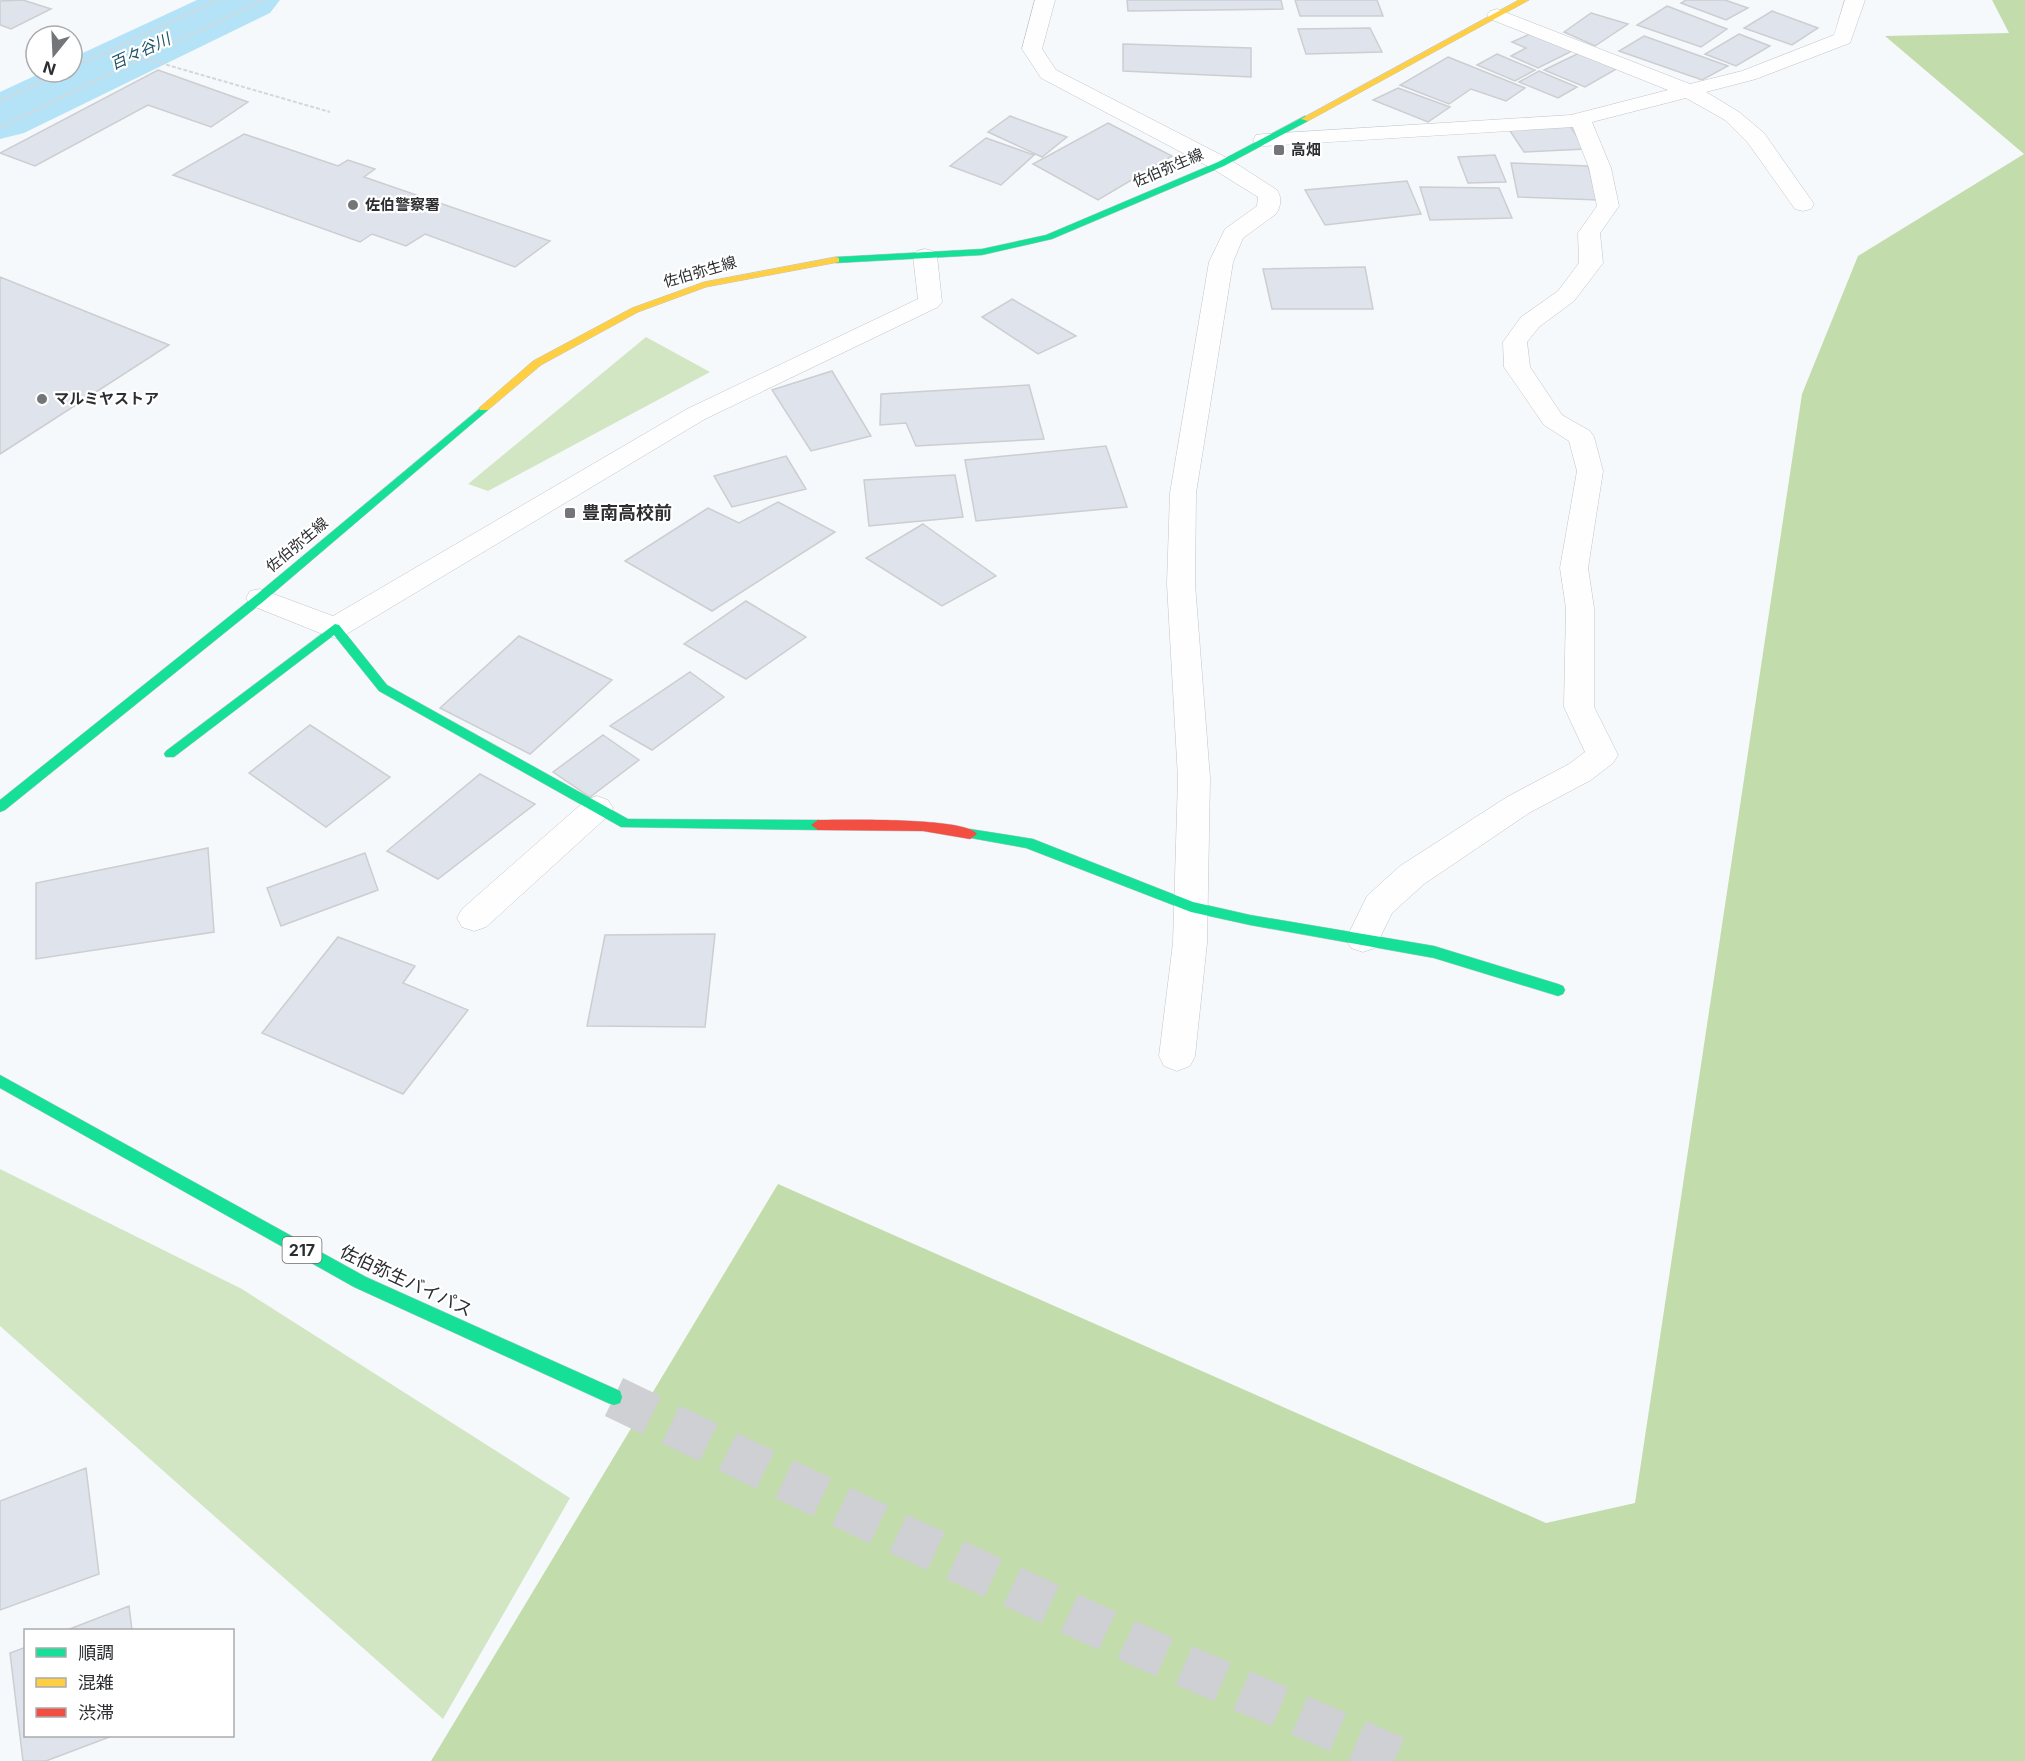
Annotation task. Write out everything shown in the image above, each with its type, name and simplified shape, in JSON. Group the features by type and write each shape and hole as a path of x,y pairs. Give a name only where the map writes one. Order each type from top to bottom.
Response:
{"main road":[{"name":"佐伯弥生線","path":"0,807 260,598 537,363 635,310 704,285 763,272 836,260 982,252 1049,237 1221,164 1525,0"},
{"path":"170,754 335,628 383,688 626,824 923,826 1028,843 1191,907 1434,952 1558,990"},
{"name":"佐伯弥生バイパス","path":"0,1081 360,1282 614,1397"}],"street":[{"path":"1045,0 1032,49 1048,74 1221,164 1269,195 1268,209 1233,234 1221,262 1183,494 1181,584 1194,778 1190,943 1177,1056"},
{"path":"1264,140 1580,119 1749,75 1843,39 1855,0"},
{"path":"1497,15 1689,91 1731,116 1756,138 1803,204"},
{"path":"1363,939 1379,905 1412,875 1518,805 1580,772 1602,755 1579,707 1580,608 1574,568 1590,471 1581,437 1553,420 1517,367 1515,342 1530,322 1566,297 1591,263 1589,233 1608,206 1600,168 1580,119"},
{"path":"260,598 335,628 696,414 930,302 925,256"},
{"path":"474,918 597,808"}],"path":[{"path":"84,62 218,0"},
{"path":"0,127 263,0"},
{"path":"143,58 330,112"},
{"path":"0,101 37,84"}],"green space":[{"path":"1992,0 2025,0 2025,1761 431,1761 778,1184 1546,1523 1635,1503 1802,394 1858,256 2024,154 1885,36 2009,33"},
{"path":"646,337 710,372 488,491 468,484"},
{"path":"0,1169 242,1289 570,1498 443,1719 0,1326"}],"building":[{"path":"23,0 51,9 11,29 0,25 0,1"},
{"path":"1127,0 1281,0 1283,9 1128,11"},
{"path":"1295,0 1377,0 1383,16 1300,16"},
{"path":"1686,0 1725,0 1748,8 1726,20 1681,3"},
{"path":"1667,6 1727,29 1701,47 1637,25"},
{"path":"1772,11 1818,28 1792,45 1744,28"},
{"path":"1591,13 1628,24 1595,46 1564,32"},
{"path":"1370,28 1382,52 1306,54 1298,29"},
{"path":"1532,33 1574,50 1538,68 1511,56 1526,48 1512,42"},
{"path":"1739,34 1770,46 1736,66 1705,54"},
{"path":"1644,36 1728,66 1702,80 1619,51"},
{"path":"1123,44 1251,48 1251,77 1123,71"},
{"path":"1581,52 1620,67 1585,87 1544,70"},
{"path":"1497,54 1535,70 1515,81 1477,65"},
{"path":"1448,57 1525,88 1506,101 1471,89 1449,104 1400,85"},
{"path":"158,70 248,102 211,127 148,105 35,166 0,153"},
{"path":"1539,71 1577,87 1558,98 1519,82"},
{"path":"1398,88 1450,107 1428,122 1373,100"},
{"path":"1010,116 1067,137 1042,157 988,132"},
{"path":"1108,123 1172,156 1098,200 1033,164"},
{"path":"1569,124 1585,149 1524,152 1508,128"},
{"name":"佐伯警察署","path":"244,134 338,166 348,160 375,169 364,177 550,241 515,267 425,234 406,246 372,234 360,242 173,175"},
{"path":"986,138 1034,155 1001,185 950,166"},
{"path":"1495,155 1506,182 1468,183 1458,157"},
{"path":"1511,163 1588,166 1598,200 1518,197"},
{"path":"1407,181 1421,214 1325,225 1305,190"},
{"path":"1420,187 1499,188 1512,218 1430,220"},
{"path":"1365,267 1373,309 1272,309 1263,269"},
{"name":"マルミヤストア","path":"0,277 169,345 0,454"},
{"path":"1012,299 1076,336 1038,354 982,317"},
{"path":"832,371 871,436 811,451 772,390"},
{"path":"1029,385 1044,439 916,446 906,423 880,425 881,394"},
{"path":"1106,446 1127,507 976,521 965,460"},
{"path":"786,456 806,489 732,507 714,476"},
{"path":"955,475 963,517 869,526 864,480"},
{"path":"778,502 835,532 712,611 625,561 708,508 739,523"},
{"path":"923,524 996,576 942,606 866,558"},
{"path":"746,601 806,637 746,679 684,644"},
{"path":"519,636 612,680 530,754 440,708"},
{"path":"690,672 724,697 652,750 610,726"},
{"path":"310,725 390,777 326,827 249,773"},
{"path":"603,735 639,760 590,797 553,772"},
{"path":"480,774 535,804 438,879 387,851"},
{"path":"208,848 214,932 36,959 36,883"},
{"path":"365,853 378,890 281,926 267,888"},
{"path":"715,934 705,1027 587,1026 605,935"},
{"path":"338,937 415,966 403,983 468,1010 403,1094 262,1033"},
{"path":"86,1468 99,1574 0,1610 0,1501"},
{"path":"129,1606 132,1629 70,1629"},
{"path":"24,1648 24,1737 109,1737 46,1761 23,1761 10,1653"}],"waterway":[{"name":"百々谷川","path":"0,118 248,0"}],"tunnel":[{"path":"614,1397 884,1527 1153,1652 1405,1761"}],"traffic: fast":[{"path":"836,260 982,252 1049,237 1221,164 1305,119"},
{"path":"0,807 260,598 484,408"},
{"path":"170,754 335,628 383,688 626,824 818,825"},
{"path":"970,834 1028,843 1191,907 1250,920 1434,952 1558,990"},
{"path":"0,1081 360,1282 614,1397"}],"traffic: slow":[{"path":"1305,119 1525,0"},
{"path":"484,408 537,363 635,310 704,285 836,260"}],"traffic: jam":[{"path":"818,825 923,826 970,834"}],"place":[{"name":"高畑","path":"1279,150"},
{"name":"佐伯警察署","path":"353,205"},
{"name":"マルミヤストア","path":"42,399"},
{"name":"豊南高校前","path":"570,513"}]}
